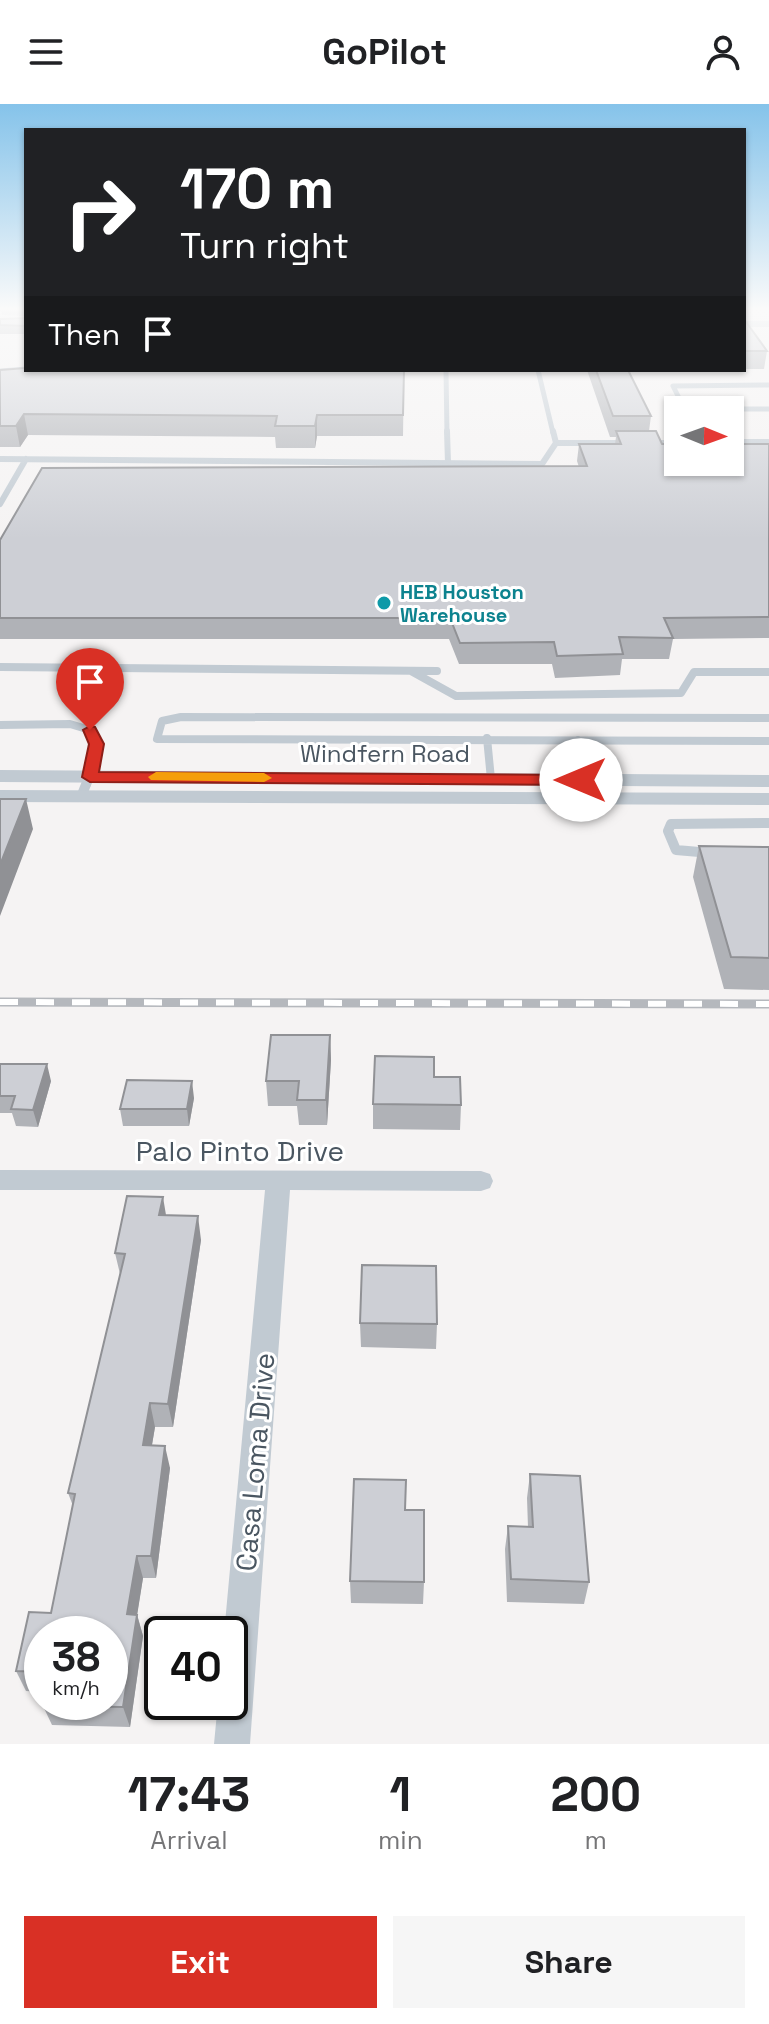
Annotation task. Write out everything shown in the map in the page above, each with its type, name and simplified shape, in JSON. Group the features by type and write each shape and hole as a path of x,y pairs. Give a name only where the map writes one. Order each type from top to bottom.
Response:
{"street":[{"name":"Windfern Road","path":"0,776 86,787 582,789 769,781"},
{"name":"Windfern Road","path":"0,796 86,787 491,779 582,789 769,799"},
{"name":"Palo Pinto Drive","path":"0,1180 481,1181"},
{"name":"Casa Loma Drive","path":"232,1744 278,1181"}],"lane":[{"path":"446,386 448,463"},
{"path":"0,459 542,464 556,443 542,386"},
{"path":"744,409 769,409"},
{"path":"744,442 769,442"},
{"path":"556,443 664,443"},
{"path":"0,504 26,459"},
{"path":"0,667 437,671"},
{"path":"409,671 456,696 681,693 694,672 769,672"},
{"path":"769,718 181,717 162,721 157,739 769,741"},
{"path":"0,725 70,724 90,730 96,744 86,787"},
{"path":"487,738 491,779"},
{"path":"578,740 582,789"},
{"path":"724,853 676,850 668,831 671,824 769,823"}],"building":[{"path":"0,386 404,386 403,415 317,415 315,426 275,426 277,416 24,414 16,426 0,426"},
{"path":"602,386 636,386 651,416 613,416"},
{"name":"HEB Houston Warehouse","path":"616,431 656,431 664,444 664,476 744,476 744,444 769,444 769,617 664,618 673,638 619,637 623,654 557,656 554,642 460,643 450,618 0,618 0,540 42,468 587,466 579,444 621,444"},
{"path":"0,799 26,799 0,865"},
{"path":"699,846 769,847 769,958 731,957"},
{"path":"271,1035 330,1035 326,1100 297,1100 299,1081 266,1081"},
{"path":"375,1056 434,1057 434,1077 460,1077 461,1105 373,1104"},
{"path":"0,1064 47,1064 33,1110 11,1109 15,1096 0,1096"},
{"path":"127,1080 192,1081 187,1109 120,1109"},
{"path":"127,1196 163,1197 159,1215 198,1216 168,1404 150,1403 143,1445 165,1446 151,1556 137,1556 127,1614 137,1615 128,1674 128,1616 28,1616 29,1612 51,1613 75,1494 68,1493 125,1254 115,1253"},
{"path":"362,1265 436,1266 437,1324 360,1323"},
{"path":"530,1474 580,1476 589,1582 511,1579 508,1526 533,1527"},
{"path":"354,1479 406,1480 405,1510 424,1510 424,1582 350,1581"},
{"path":"24,1635 24,1671 16,1671"}],"railway":[{"path":"0,1002 769,1004"}],"slow traffic":[{"path":"156,777 264,778"}],"place":[{"name":"HEB Houston Warehouse","path":"384,603"}],"route":[{"path":"90,730 96,744 90,777 581,780"}]}
